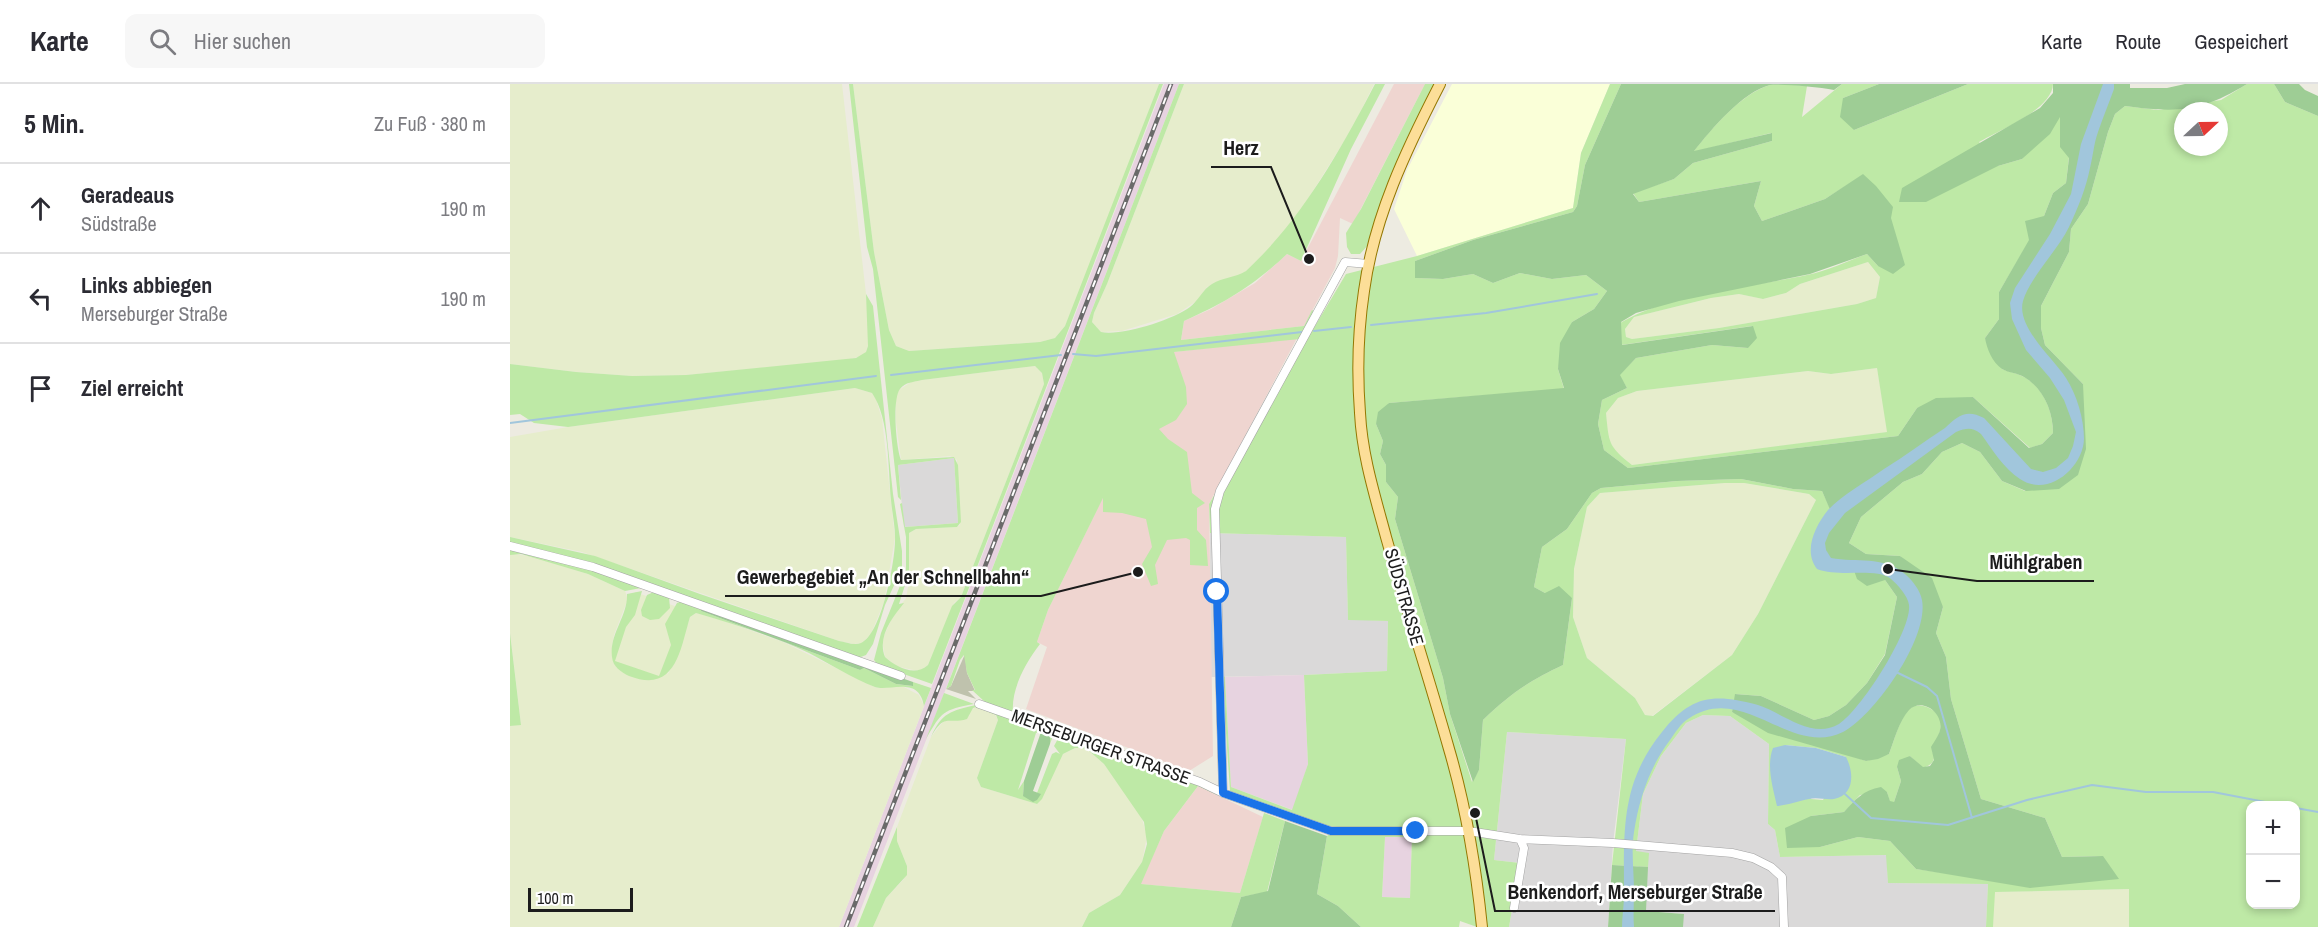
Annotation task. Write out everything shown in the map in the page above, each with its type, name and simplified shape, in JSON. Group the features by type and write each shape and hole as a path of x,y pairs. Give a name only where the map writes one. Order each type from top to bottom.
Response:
{"main road":[{"name":"SÜDSTRASSE","path":"1440,84 1412,138 1389,192 1369,264 1364,291 1359,351 1360,414 1370,477 1403,598 1450,752 1477,877 1482,927"}],"street":[{"path":"1223,793 1215,509 1220,491 1346,262 1369,264"},
{"path":"510,546 593,567 901,676"},
{"name":"MERSEBURGER STRASSE","path":"979,704 1331,831 1468,831 1520,839 1638,845 1732,853 1753,858 1771,867 1782,877 1784,927"},
{"path":"1515,908 1524,848 1520,839"}],"shaded area":[{"path":"510,84 842,84 869,324 866,352 862,356 847,360 686,375 632,376 510,364"},
{"path":"853,84 1159,84 1079,294 1065,326 1055,338 1040,342 909,351 896,346 889,330 874,252"},
{"path":"1164,84 1179,84 854,927 839,927"},
{"path":"1184,84 1374,84 1353,127 1301,210 1279,240 1246,271 1238,277 1219,281 1207,287 1198,300 1177,314 1122,331 1101,332 1092,322 1094,313"},
{"path":"1394,84 1425,84 1353,224 1340,218 1335,268 1304,326 1181,340 1184,321 1211,309 1255,283 1287,254 1301,261"},
{"path":"1452,84 1610,84 1581,153 1573,208 1417,256 1394,209 1407,170"},
{"path":"1868,262 1880,277 1876,298 1857,304 1719,328 1632,339 1626,337 1625,329 1634,317 1711,298 1739,294 1763,299 1786,293 1800,284"},
{"path":"1297,338 1209,504 1213,756 1189,771 1026,709 1047,647 1037,642 1048,610 1174,352"},
{"path":"1035,366 1042,373 1044,384 961,597 954,603 928,665 921,670 896,666 885,657 882,640 894,614 906,598 909,582 909,533 916,529 960,525 957,460 950,456 901,460 896,422 896,397 899,390 911,382 922,380"},
{"path":"1877,368 1888,432 1632,465 1616,452 1608,439 1606,413 1618,398 1637,391 1808,371 1831,374"},
{"path":"855,388 872,393 882,419 895,538 884,602 871,634 862,643 839,641 582,552 510,537 510,437"},
{"path":"954,458 958,523 904,527 898,465"},
{"path":"1744,483 1809,494 1816,500 1758,614 1732,655 1652,716 1645,715 1635,698 1587,658 1573,617 1574,569 1587,507 1600,493"},
{"path":"1210,533 1346,537 1348,619 1388,621 1387,671 1211,677"},
{"path":"510,555 529,556 588,574 625,591 628,599 614,635 613,659 635,592 686,610 667,675 675,662 690,617 696,613 783,642 877,688 902,686 919,695 924,706 839,927 510,927 510,726 521,724 510,632"},
{"path":"965,654 967,673 975,691 968,691 976,699 946,689 951,686"},
{"path":"1304,675 1308,764 1293,810 1231,787 1225,677"},
{"path":"976,707 994,713 998,720 977,778 981,787 1037,804 1063,754 1075,748 1082,748 1088,750 1104,764 1141,816 1147,836 1142,862 1120,895 1089,913 1082,927 873,927 886,898 904,879 907,866 897,841 897,827 931,737 943,722 960,720 969,716 970,710"},
{"path":"1703,715 1730,716 1769,744 1768,824 1775,830 1780,857 1887,855 1888,883 1988,884 1986,927 1683,927 1683,914 1646,911 1636,851 1643,794 1661,756 1686,723"},
{"path":"1507,732 1626,739 1613,843 1608,927 1509,927 1520,863 1494,860"},
{"path":"1198,786 1263,817 1240,893 1140,884 1164,831"},
{"path":"1385,837 1412,837 1410,898 1382,897"},
{"path":"2129,889 2129,927 1993,927 1994,892"}],"green space":[{"path":"849,84 853,84 874,252 889,330 896,346 909,351 1040,342 1055,338 1065,326 1159,84 1163,84 932,684 878,665 874,660 881,633 906,571 906,537 900,504 902,503 905,527 958,523 954,458 898,465 901,500 898,497 873,269 867,247","holes":["1035,366 1042,373 1044,384 961,597 952,606 928,665 917,670 900,667 885,657 883,642 887,628 904,603 899,604 906,582 909,582 909,533 916,529 957,527 961,522 958,465 954,457 901,460 896,424 896,403 900,389 907,384 922,380"]},
{"path":"1179,84 1184,84 1094,313 1092,322 1101,332 1122,332 1172,317 1190,307 1212,284 1246,271 1266,251 1302,207 1334,159 1375,84 1385,84 1351,149 1301,261 1287,254 1238,292 1184,321 1181,340 1304,326 1312,310 1315,312 1300,339 1174,352 1186,387 1187,404 1176,420 1159,429 1168,439 1187,452 1192,493 1205,503 1197,508 1197,530 1206,540 1208,566 1190,565 1190,540 1186,538 1167,540 1155,565 1158,584 1151,586 1142,564 1152,547 1146,519 1122,513 1103,512 1103,498 1048,610 1037,642 1040,644 1025,667 1017,685 1013,712 985,702 972,690 975,690 967,673 964,655 951,686 946,689"},
{"path":"1425,84 1435,84 1406,140 1380,207 1369,244 1360,254 1351,254 1347,247 1346,233 1361,209"},
{"path":"1610,84 1621,84 1585,165 1577,206 1573,212 1473,240 1415,261 1415,278 1443,279 1473,274 1493,283 1520,273 1552,279 1586,275 1607,291 1594,309 1572,322 1558,369 1564,389 1389,403 1376,424 1383,441 1380,454 1386,465 1386,482 1398,497 1395,519 1443,678 1450,714 1472,782 1479,770 1483,720 1520,689 1563,665 1572,598 1545,593 1534,587 1542,547 1567,529 1592,493 1601,488 1677,481 1741,479 1793,489 1822,491 1836,521 1824,540 1885,580 1897,597 1885,654 1867,683 1846,705 1829,716 1814,720 1761,696 1736,694 1732,712 1866,761 1889,754 1899,725 1912,707 1926,707 1935,712 1940,719 1941,727 1932,751 1934,760 1923,768 1910,756 1897,767 1901,781 1894,802 1890,802 1887,792 1860,795 1844,812 1811,816 1820,847 1858,837 1890,841 1916,869 1973,877 2103,856 2062,857 2045,818 1981,799 1951,699 1946,657 1936,633 1943,607 1900,556 1866,554 1849,543 1861,517 1903,482 1922,474 1942,452 1962,443 1980,452 2002,481 2025,491 2083,405 2083,384 2045,345 2041,328 2041,306 2069,252 2071,229 2088,204 2115,114 2125,106 2158,110 2174,107 2174,156 2228,156 2228,102 2208,102 2221,100 2247,84 2274,84 2285,102 2318,116 2318,927 2129,927 2129,889 1995,892 1993,927 1986,927 1988,884 1888,883 1886,855 1780,857 1775,830 1768,824 1769,744 1730,716 1703,715 1686,723 1661,756 1643,794 1636,851 1649,853 1648,867 1612,865 1626,739 1507,732 1494,860 1520,863 1509,927 1477,927 1460,921 1459,927 1361,927 1338,906 1317,894 1327,836 1339,827 1324,826 1230,791 1222,675 1225,677 1231,787 1292,810 1308,764 1304,675 1387,671 1388,621 1348,620 1346,537 1210,533 1209,504 1346,274 1417,256 1573,208 1581,153","holes":["1744,483 1809,494 1816,500 1758,614 1732,655 1653,716 1645,715 1635,698 1587,658 1573,617 1574,569 1587,507 1600,493","1785,745 1816,748 1846,757 1823,800 1811,799","1385,837 1412,837 1410,898 1382,897"]},
{"path":"1621,84 1842,84 1834,90 1776,85 1759,89 1728,112 1694,151 1772,133 1772,141 1693,163 1674,179 1633,194 1639,202 1761,181 1754,206 1762,221 1825,199 1863,174 1893,207 1891,218 1905,265 1893,274 1878,266 1867,254 1810,274 1679,301 1636,313 1621,322 1622,345 1753,326 1757,338 1748,348 1712,345 1636,358 1620,375 1627,388 1602,400 1598,424 1604,450 1628,468 1898,436 1917,408 1936,398 1973,397 2029,448 2042,444 2053,433 2049,409 2042,394 2031,382 1995,363 1985,338 1999,319 1999,292 2029,240 2025,221 2044,216 2053,193 2066,183 2069,158 2060,147 2060,117 2050,134 2022,159 1998,166 1926,202 1899,202 1902,188 2040,108 2053,93 2053,84 2130,84 2130,88 2167,88 2185,84 2247,84 2210,102 2174,102 2174,109 2125,106 2115,114 2088,204 2071,229 2069,252 2041,306 2041,328 2045,345 2083,384 2086,449 2078,475 2059,489 2026,491 2002,481 1980,452 1962,443 1942,452 1922,474 1903,482 1861,517 1849,543 1866,554 1900,556 1932,578 1943,607 1936,633 1946,657 1951,699 1981,799 2045,818 2062,857 2103,856 2119,879 2030,888 1916,869 1890,841 1858,837 1820,847 1787,848 1785,828 1811,816 1844,812 1869,790 1881,787 1887,792 1890,801 1894,802 1901,781 1897,767 1899,760 1910,756 1923,767 1930,766 1934,760 1931,747 1940,730 1939,718 1931,709 1926,706 1914,706 1902,720 1889,754 1866,761 1768,733 1732,712 1735,694 1761,696 1814,720 1829,716 1846,705 1867,683 1885,655 1897,597 1885,580 1867,586 1857,579 1851,562 1834,561 1825,555 1824,540 1835,521 1822,491 1793,489 1741,479 1677,481 1601,488 1592,493 1567,529 1542,547 1534,587 1545,593 1559,586 1572,598 1563,665 1520,689 1483,720 1479,770 1473,782 1450,714 1443,678 1395,519 1398,497 1386,482 1386,465 1380,454 1383,441 1376,424 1378,412 1389,403 1564,388 1558,369 1560,343 1572,322 1594,309 1607,291 1586,275 1552,279 1520,273 1493,283 1473,274 1443,279 1415,278 1415,261 1473,240 1573,212 1577,206 1585,165"},
{"path":"1842,84 1879,84 1843,98 1854,130 1968,84 2053,84 2044,102 2034,111 1979,142 1998,166 2022,159 2060,115 2069,157 2066,183 2053,193 2044,216 1999,292 1999,319 1985,338 2002,369 2031,382 2046,401 2053,433 2042,444 2030,448 1973,397 1917,408 1898,436 1628,468 1604,450 1598,424 1602,400 1627,388 1619,375 1636,358 1712,345 1748,348 1752,326 1621,345 1620,323 1640,313 1685,298 1814,273 1867,254 1878,266 1863,175 1825,199 1762,221 1754,206 1761,181 1639,202 1633,193 1674,179 1693,163 1772,141 1771,133 1693,152 1737,104 1770,85 1807,86 1802,117","holes":["1868,262 1880,277 1876,298 1857,304 1719,328 1632,339 1626,337 1625,329 1634,317 1711,298 1739,294 1763,299 1786,293 1800,284","1877,368 1887,432 1632,465 1618,453 1609,438 1606,413 1618,398 1637,391 1808,371 1831,374"]},
{"path":"1879,84 1968,84 1854,130 1840,117 1843,98"},
{"path":"2274,84 2299,84 2305,90 2318,96 2318,116 2285,102"},
{"path":"866,294 873,306 893,494 902,551 902,568 885,605 873,644 866,655 858,658 593,564 510,544 510,537 595,556 839,641 861,643 869,637 881,611 895,547 885,430 878,404 872,393 855,388 568,427 534,423 520,414 510,415 510,364 632,376 686,375 856,358 866,352 868,346"},
{"path":"510,548 585,566 641,588 625,591 588,574 521,554 510,555"},
{"path":"642,591 635,615 626,627 615,661 659,676 671,645 665,624 677,603 682,601 701,608 701,611 860,670 864,668 896,684 912,686 913,682 931,688 924,706 921,696 910,688 875,687 795,647 696,613 690,617 679,655 666,674 657,679 645,680 629,676 614,664 613,641 625,610 627,594"},
{"path":"656,591 669,597 670,608 659,619 650,620 642,616 641,610 647,595"},
{"path":"701,608 913,682 913,686 896,684 864,668 860,670 701,611"},
{"path":"510,633 521,725 510,726"},
{"path":"944,693 974,704 944,713 926,739"},
{"path":"976,705 1054,733 1050,744 1049,733 1044,730 1036,733 1018,790 1024,781 1023,796 1040,794 1037,793 1052,754 1056,752 1060,754 1054,746 1060,735 1199,784 1217,793 1217,795 1198,786 1164,831 1141,884 1240,893 1264,813 1285,821 1267,892 1241,897 1231,927 1082,927 1089,913 1120,895 1142,862 1147,844 1144,822 1104,764 1088,750 1082,748 1075,748 1063,754 1042,799 1037,804 981,787 977,778 998,720 996,715 976,707 973,708 967,719 940,724 931,737 943,717"},
{"path":"1044,730 1050,733 1050,744 1033,791 1041,794 1033,802 1023,796 1024,781 1041,732"},
{"path":"1285,821 1327,836 1317,894 1338,906 1361,927 1231,927 1241,897 1268,891"},
{"path":"897,827 897,841 907,866 907,875 886,898 873,927 857,927"},
{"path":"1612,865 1648,867 1646,911 1684,914 1683,927 1608,927"}],"water":[{"path":"2103,84 2114,84 2114,89 2097,136 2081,198 2064,236 2027,292 2022,311 2030,332 2066,378 2077,399 2084,439 2078,460 2062,477 2042,485 2031,484 2009,470 1981,434 1972,429 1963,430 1956,432 1845,513 1829,533 1825,543 1831,558 1887,564 1905,574 1920,593 1922,616 1909,654 1870,710 1843,732 1823,737 1804,736 1747,713 1728,709 1708,710 1683,723 1663,750 1642,795 1633,839 1634,927 1622,927 1627,809 1638,771 1648,751 1673,720 1683,710 1704,700 1729,699 1758,705 1808,727 1829,728 1839,724 1860,703 1894,650 1908,617 1909,605 1905,594 1897,584 1884,575 1826,572 1817,569 1813,562 1812,539 1828,510 1848,493 1963,415 1973,414 1984,418 2031,469 2043,472 2056,468 2068,458 2076,432 2064,400 2050,378 2026,350 2012,319 2010,303 2015,288 2050,234 2071,194 2081,144"},
{"path":"1785,745 1816,748 1846,757 1851,782 1846,793 1834,799 1812,798 1777,806 1770,762 1773,748"}],"waterway":[{"path":"1371,325 1486,313 1597,294"},
{"path":"1314,331 1351,327"},
{"path":"1073,354 1096,356 1302,332"},
{"path":"891,375 1061,355"},
{"path":"510,423 876,376"},
{"path":"1896,672 1927,687 1937,696 1972,818"},
{"path":"1845,794 1871,818 1948,825 2027,800 2092,785 2146,792 2213,792 2260,801"},
{"path":"2300,809 2318,812"}],"railway":[{"path":"846,927 1171,84"}],"place":[{"name":"Herz","path":"1309,259"},
{"name":"Mühlgraben","path":"1888,569"},
{"name":"Gewerbegebiet „An der Schnellbahn“","path":"1138,572"},
{"name":"Benkendorf, Merseburger Straße","path":"1475,813"}],"route":[{"path":"1217,592 1223,793 1331,831 1416,831"}]}
